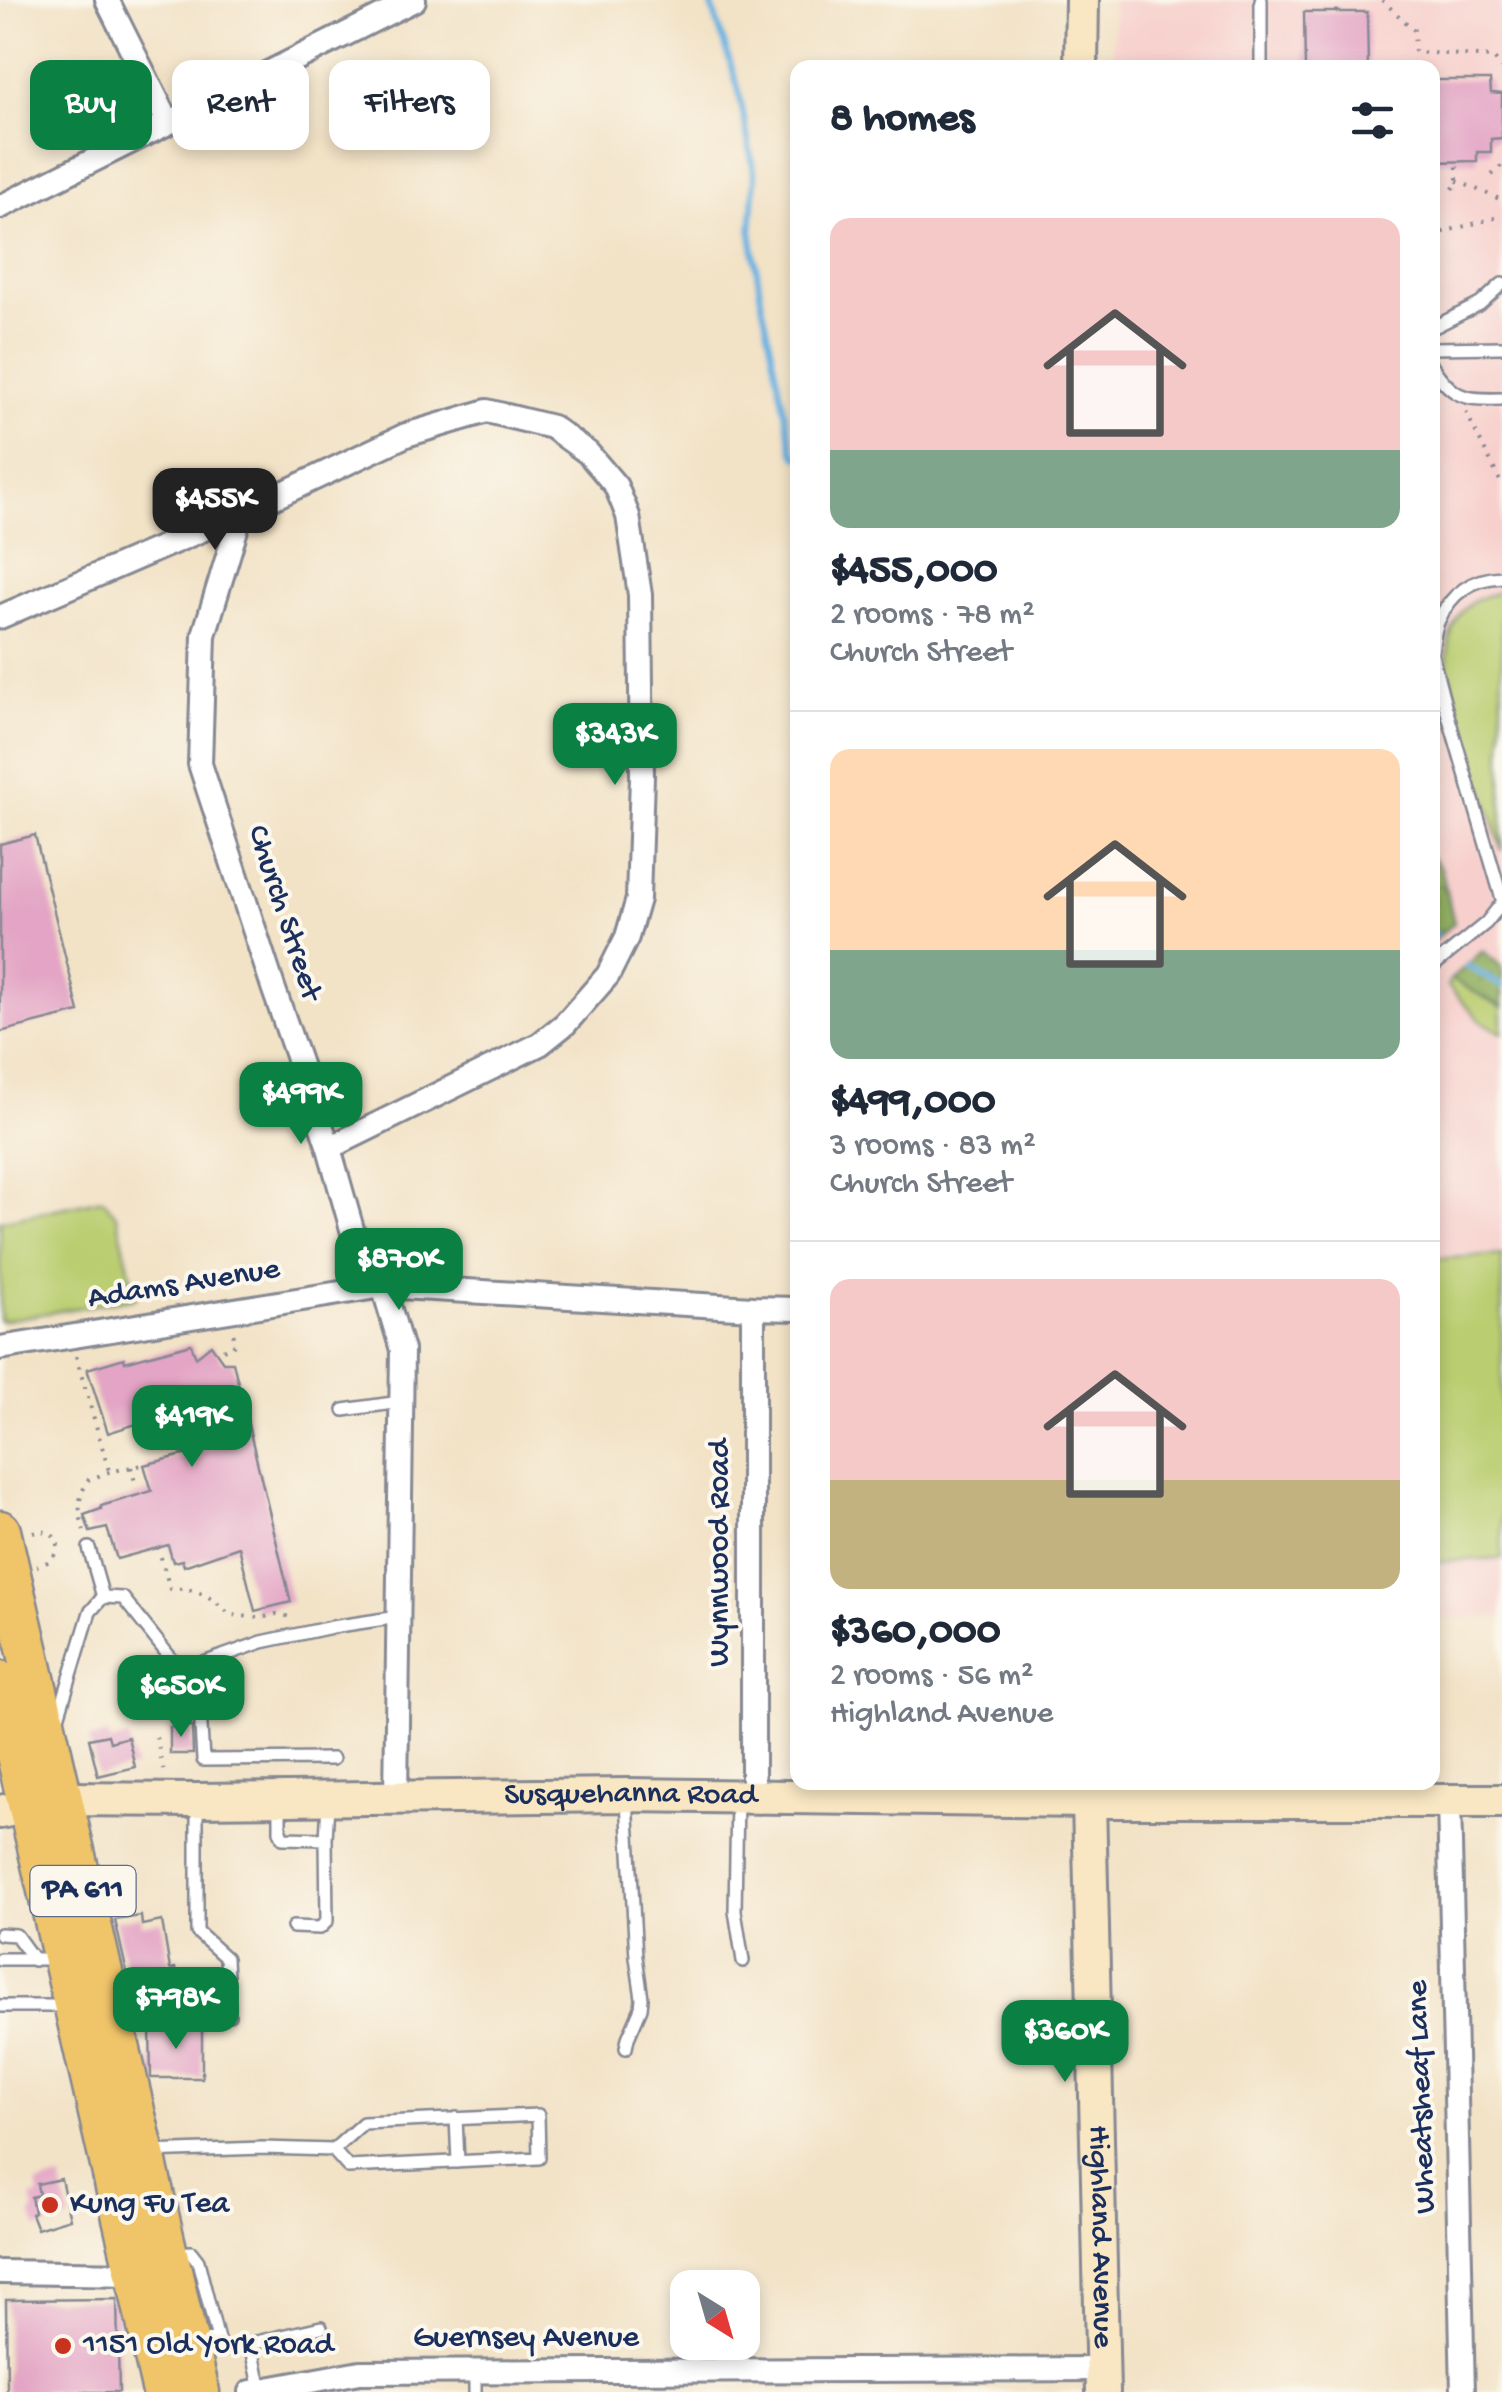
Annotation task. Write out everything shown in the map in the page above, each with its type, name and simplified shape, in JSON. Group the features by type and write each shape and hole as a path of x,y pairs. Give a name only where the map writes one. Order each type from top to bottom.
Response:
{"highway":[{"name":"PA 611","path":"15,1532 50,1749 31,1805 49,1959 74,2006 152,2263 203,2340 199,2392"},
{"name":"PA 611","path":"0,1681 31,1805 113,2018 144,2152 163,2392"}],"main road":[{"path":"1081,60 1082,0"},
{"name":"Susquehanna Road","path":"31,1805 1090,1792 1502,1801"},
{"name":"Highland Avenue","path":"1090,1792 1103,2381"}],"street":[{"path":"107,0 168,122"},
{"path":"0,207 414,0"},
{"path":"0,617 241,513 406,436 487,411 552,427 588,453 616,486 628,516 640,595 642,776 638,900 627,937 608,974 565,1024 540,1044 329,1148"},
{"name":"Church Street","path":"241,513 204,635 200,764 329,1148 361,1261 383,1286 402,1350 396,1798"},
{"name":"Adams Avenue","path":"0,1348 383,1286 790,1308"},
{"name":"Wynnwood Road","path":"745,1798 753,1308"},
{"name":"Wheatsheaf Lane","path":"1448,1801 1463,2392"},
{"path":"0,2272 152,2263"},
{"name":"Guernsey Avenue","path":"256,2391 360,2372 475,2382 1103,2381"}],"lane":[{"path":"1261,0 1262,60"},
{"path":"1440,324 1480,304 1502,284"},
{"path":"1440,348 1502,347"},
{"path":"1440,378 1458,394 1477,400 1502,400"},
{"path":"1440,618 1460,590 1485,578 1502,577"},
{"path":"1440,685 1502,901 1486,923 1440,960"},
{"path":"344,1410 400,1402"},
{"path":"89,1548 103,1597"},
{"path":"50,1749 90,1612 103,1597"},
{"path":"103,1597 122,1598 199,1692 203,1760 333,1759"},
{"path":"181,1671 262,1642 399,1616"},
{"path":"626,2048 642,1998 627,1795"},
{"path":"743,1960 734,1911 745,1798"},
{"path":"280,1799 283,1838 326,1839"},
{"path":"293,1927 320,1928 327,1921 328,1799"},
{"path":"113,2018 229,2015 226,1958 197,1932 197,1800"},
{"path":"0,1934 16,1935 49,1959"},
{"path":"0,1960 49,1959"},
{"path":"0,2006 74,2006"},
{"path":"144,2152 333,2150 363,2123 538,2114 540,2158 348,2167 333,2150"},
{"path":"456,2118 458,2162"},
{"path":"203,2340 227,2349 320,2326"},
{"path":"251,2344 256,2391"}],"path":[{"path":"1336,12 1337,0"},
{"path":"1382,0 1414,30 1415,52 1493,57 1502,68"},
{"path":"1453,189 1457,165"},
{"path":"1492,176 1502,165"},
{"path":"1457,181 1502,200"},
{"path":"1440,233 1502,216"},
{"path":"1458,394 1502,485"},
{"path":"224,1350 236,1344 233,1326"},
{"path":"74,1351 109,1472"},
{"path":"89,1548 79,1513 80,1495 88,1480 142,1464"},
{"path":"131,1467 136,1486"},
{"path":"15,1532 40,1530 52,1534 58,1544 50,1563 26,1568"},
{"path":"158,1548 170,1589 190,1587 215,1600 230,1616"},
{"path":"156,1737 165,1777"}],"shaded area":[{"path":"1113,0 1502,0 1502,1617 1440,1618 1440,60 1113,60"}],"green space":[{"path":"1502,592 1502,851 1447,670 1449,641 1457,618 1474,601"},
{"path":"1440,867 1441,868 1454,923 1440,935"},
{"path":"1483,951 1502,967 1502,1007 1451,979"},
{"path":"1451,979 1502,1007 1502,1033 1480,1020 1447,985"},
{"path":"103,1199 117,1216 136,1298 0,1321 0,1221"},
{"path":"1502,1255 1502,1558 1440,1562 1440,1259"}],"building":[{"path":"1304,12 1367,12 1368,60 1305,60"},
{"path":"1440,80 1490,80 1491,93 1502,94 1502,138 1491,139 1491,152 1477,152 1477,161 1440,162"},
{"path":"35,835 79,1012 0,1032 0,844"},
{"path":"191,1344 196,1357 211,1345 223,1362 233,1362 291,1602 255,1611 239,1547 184,1566 182,1560 173,1562 168,1545 117,1559 107,1528 90,1532 84,1515 152,1491 144,1465 215,1447 205,1402 108,1433 87,1369"},
{"path":"192,1726 193,1754 170,1754 170,1727"},
{"path":"108,1735 110,1742 128,1737 135,1767 98,1776 89,1739"},
{"path":"141,1916 142,1925 162,1921 170,1969 175,1968 176,1975 186,1973 189,1989 201,1987 204,2005 135,2008 115,1920"},
{"path":"202,2025 202,2078 151,2078 150,2027"},
{"name":"Kung Fu Tea","path":"61,2179 70,2219 37,2229 31,2214 31,2197 39,2195 37,2184"},
{"name":"1151 Old York Road","path":"117,2299 119,2392 7,2392 6,2300"}],"waterway":[{"path":"710,0 738,87 755,177 751,232 790,437"},
{"path":"1468,966 1502,986"}],"place":[{"name":"Kung Fu Tea","path":"50,2205"},
{"name":"1151 Old York Road","path":"63,2346"}]}
